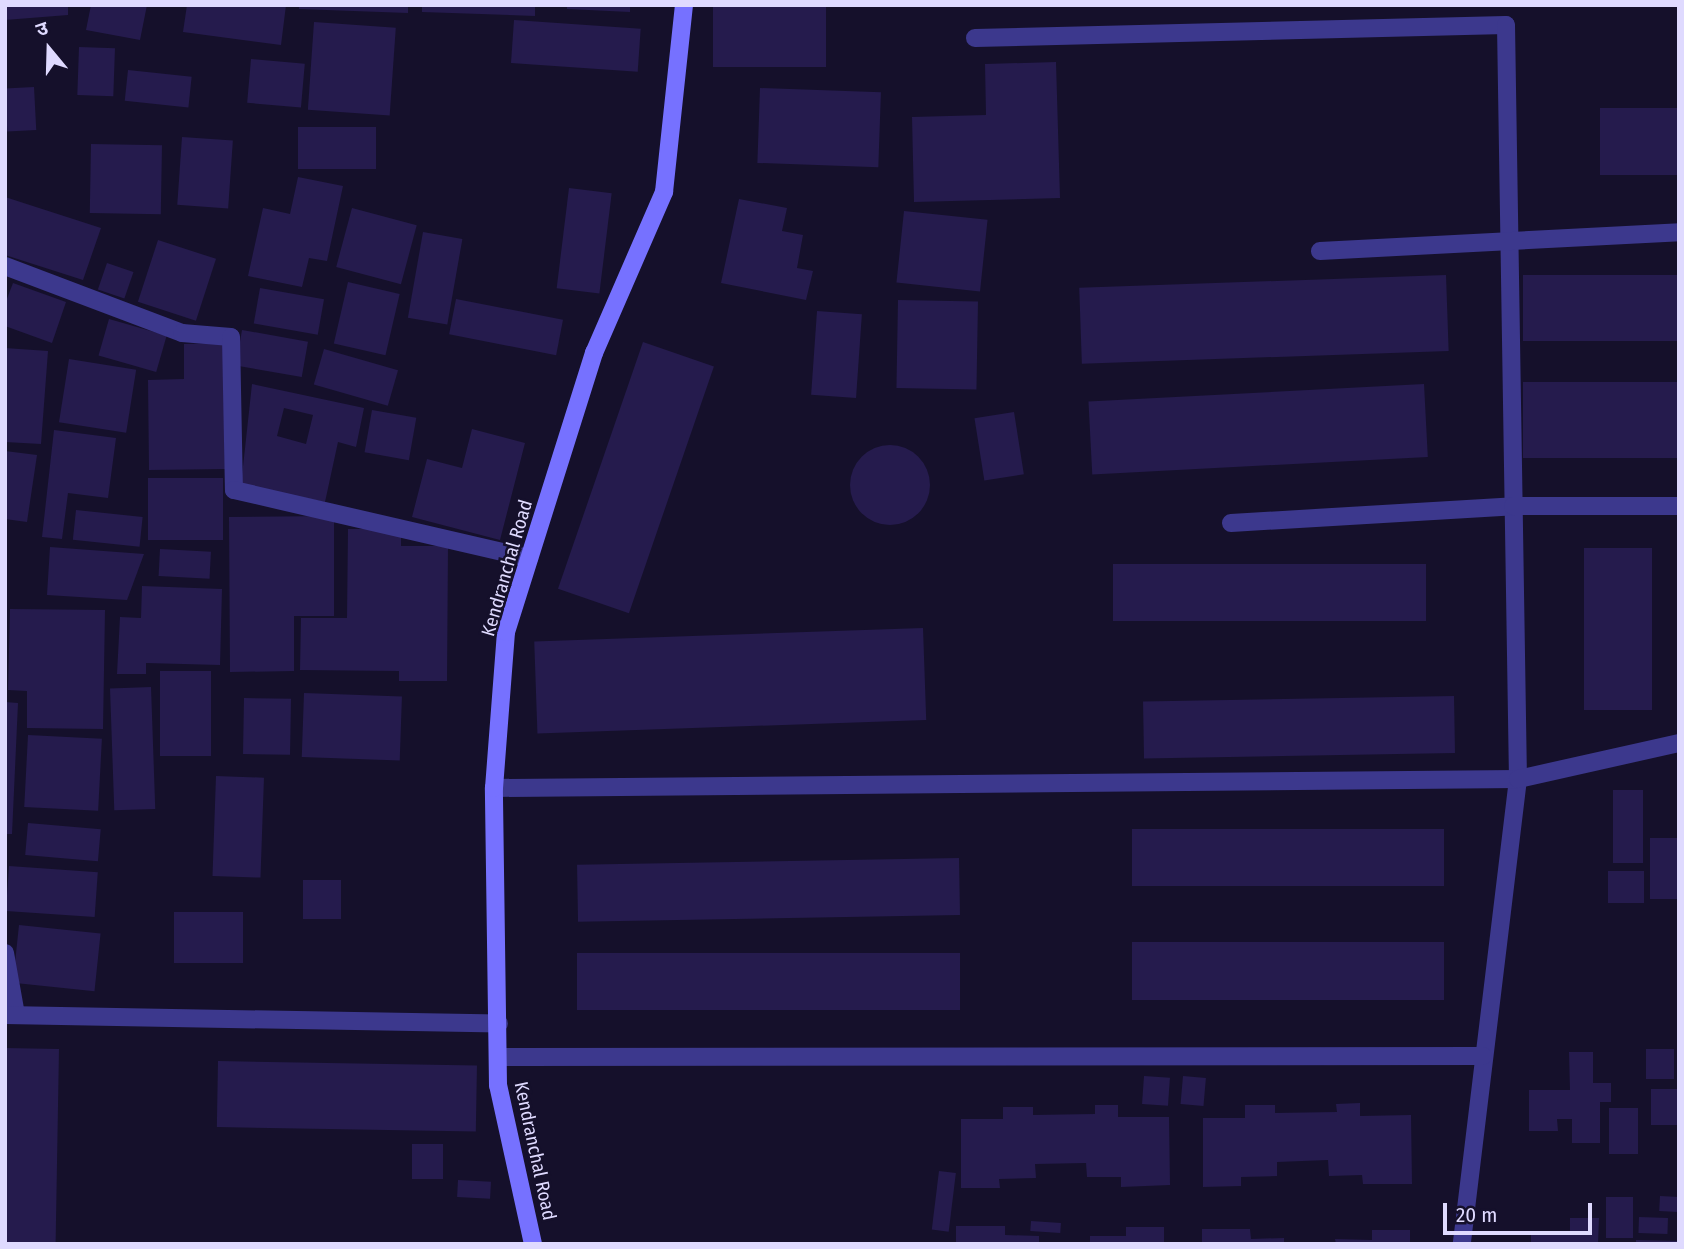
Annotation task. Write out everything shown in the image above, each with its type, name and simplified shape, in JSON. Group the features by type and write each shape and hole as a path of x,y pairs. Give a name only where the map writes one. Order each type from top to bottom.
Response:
{"street":[{"name":"Kendranchal Road","path":"533,1244 498,1085 494,788 506,632 594,353 664,192 684,5"},
{"path":"975,38 1506,25 1518,779 1462,1244"},
{"path":"1320,251 1679,232"},
{"path":"5,266 182,333 231,337 234,490 530,558"},
{"path":"1231,523 1513,506 1679,506"},
{"path":"494,788 1518,779 1679,743"},
{"path":"5,953 10,1015 499,1024"},
{"path":"498,1057 1483,1056"}],"building":[{"path":"5,5 68,5 68,15 5,20"},
{"path":"91,5 147,5 140,40 86,30"},
{"path":"187,5 286,5 281,45 183,32"},
{"path":"299,5 408,5 408,13 299,9"},
{"path":"422,5 535,5 535,16 422,12"},
{"path":"567,5 630,5 630,12 567,9"},
{"path":"713,5 826,5 826,67 713,67"},
{"path":"514,20 641,29 638,72 511,63"},
{"path":"314,22 396,28 390,116 308,110"},
{"path":"79,47 115,48 113,96 77,95"},
{"path":"251,59 305,64 301,108 247,103"},
{"path":"1056,62 1060,198 914,202 912,117 986,115 985,64"},
{"path":"128,70 192,77 188,108 125,101"},
{"path":"34,87 36,130 7,131 5,89"},
{"path":"760,88 881,92 878,167 757,163"},
{"path":"1600,108 1679,108 1679,175 1600,175"},
{"path":"298,127 376,127 376,169 298,169"},
{"path":"182,137 233,141 228,208 177,205"},
{"path":"91,144 162,145 161,214 90,213"},
{"path":"298,177 343,186 327,261 309,258 302,287 248,276 263,208 290,214"},
{"path":"569,188 612,193 599,293 557,288"},
{"path":"5,197 101,228 83,280 5,255"},
{"path":"739,199 787,208 782,231 803,235 797,268 813,271 806,300 721,283"},
{"path":"352,208 417,225 401,284 336,267"},
{"path":"904,211 988,220 980,291 896,283"},
{"path":"423,232 462,239 447,325 408,318"},
{"path":"158,240 216,259 196,321 138,302"},
{"path":"107,263 133,272 124,299 98,289"},
{"path":"1446,275 1449,351 1082,364 1079,288"},
{"path":"1523,275 1679,275 1679,341 1523,341"},
{"path":"348,282 400,294 385,355 334,343"},
{"path":"13,283 66,302 52,343 5,326 5,304"},
{"path":"260,288 324,299 318,335 254,323"},
{"path":"456,299 563,320 556,355 449,334"},
{"path":"898,300 978,301 976,389 896,388"},
{"path":"817,311 862,314 856,398 811,395"},
{"path":"109,319 167,336 156,372 99,356"},
{"path":"242,330 308,342 302,377 236,365"},
{"path":"643,342 714,366 629,613 558,589"},
{"path":"223,343 225,469 149,470 148,380 184,379 184,344"},
{"path":"5,348 48,351 41,444 5,442"},
{"path":"324,349 398,370 388,406 314,385"},
{"path":"69,359 136,370 126,433 59,422"},
{"path":"1523,382 1679,382 1679,458 1523,458"},
{"path":"252,384 364,408 356,447 338,442 325,502 241,485","holes":["284,408 313,415 306,444 277,436"]},
{"path":"1424,384 1428,457 1092,474 1088,402"},
{"path":"372,410 416,418 409,460 365,452"},
{"path":"1014,412 1024,474 984,480 974,418"},
{"path":"472,429 525,443 500,540 412,517 427,459 462,468"},
{"path":"54,430 116,438 108,498 68,493 62,539 42,537"},
{"path":"890,445 905,448 918,457 927,470 930,485 927,500 918,513 905,522 890,525 875,522 862,513 853,500 850,485 853,470 862,457 875,448"},
{"path":"5,451 37,455 27,522 5,519"},
{"path":"148,478 223,478 223,540 148,540"},
{"path":"76,510 143,517 139,547 73,540"},
{"path":"334,516 334,616 294,616 294,671 230,672 229,517"},
{"path":"348,529 401,529 401,546 448,546 447,681 399,681 399,671 300,670 301,618 347,618"},
{"path":"50,547 144,554 127,600 47,595"},
{"path":"1584,548 1652,548 1652,710 1584,710"},
{"path":"160,549 211,552 210,579 159,576"},
{"path":"1113,564 1426,564 1426,621 1113,621"},
{"path":"142,586 222,589 220,665 146,663 146,674 117,674 120,617 141,618"},
{"path":"10,609 105,610 103,729 27,728 27,691 8,690"},
{"path":"923,628 926,720 537,734 534,642"},
{"path":"160,671 211,671 211,756 160,756"},
{"path":"151,687 155,809 114,810 110,688"},
{"path":"304,693 402,696 400,760 302,757"},
{"path":"1454,696 1455,753 1144,758 1143,701"},
{"path":"244,698 291,699 290,755 243,754"},
{"path":"5,702 18,703 12,834 5,834"},
{"path":"28,735 102,739 98,811 24,807"},
{"path":"216,776 264,778 260,878 213,876"},
{"path":"1613,790 1643,790 1643,863 1613,863"},
{"path":"28,823 101,829 98,861 25,855"},
{"path":"1132,829 1444,829 1444,886 1132,886"},
{"path":"1650,838 1679,838 1679,899 1650,899"},
{"path":"959,858 960,915 578,922 577,865"},
{"path":"9,866 98,872 95,917 6,911"},
{"path":"1608,871 1644,871 1644,903 1608,903"},
{"path":"303,880 341,880 341,919 303,919"},
{"path":"174,912 243,912 243,963 174,963"},
{"path":"19,925 101,934 94,991 13,983"},
{"path":"1132,942 1444,942 1444,1000 1132,1000"},
{"path":"577,953 960,953 960,1010 577,1010"},
{"path":"5,1048 59,1049 56,1244 5,1244"},
{"path":"1646,1049 1674,1049 1674,1079 1646,1079"},
{"path":"1569,1052 1593,1052 1593,1083 1611,1083 1611,1102 1600,1102 1600,1143 1572,1143 1572,1119 1557,1119 1558,1131 1529,1131 1529,1090 1570,1090"},
{"path":"218,1061 477,1066 476,1132 217,1127"},
{"path":"1144,1076 1170,1078 1168,1106 1142,1104"},
{"path":"1183,1076 1206,1078 1203,1106 1181,1104"},
{"path":"1651,1089 1679,1089 1679,1125 1651,1125"},
{"path":"1360,1103 1360,1116 1411,1115 1412,1184 1363,1184 1362,1175 1329,1176 1328,1160 1277,1162 1277,1176 1241,1177 1241,1186 1203,1187 1203,1118 1245,1118 1245,1105 1275,1105 1275,1113 1337,1112 1336,1104"},
{"path":"1095,1105 1118,1105 1118,1117 1169,1117 1170,1185 1121,1187 1121,1177 1087,1177 1086,1163 1035,1164 1036,1178 999,1179 1000,1188 961,1188 961,1119 1003,1119 1003,1107 1033,1107 1033,1115 1095,1114"},
{"path":"1609,1108 1638,1108 1638,1154 1609,1154"},
{"path":"412,1144 443,1144 443,1179 412,1179"},
{"path":"939,1171 956,1173 949,1232 932,1230"},
{"path":"458,1180 491,1182 490,1199 457,1197"},
{"path":"1660,1196 1679,1197 1678,1212 1659,1211"},
{"path":"1606,1197 1633,1197 1633,1238 1606,1238"},
{"path":"1639,1217 1668,1218 1667,1234 1638,1233"},
{"path":"1570,1218 1599,1218 1598,1244 1531,1244 1531,1233 1570,1234"},
{"path":"1031,1221 1061,1223 1060,1233 1030,1231"},
{"path":"956,1226 1005,1226 1005,1235 1039,1236 1039,1244 956,1244"},
{"path":"1126,1227 1164,1227 1164,1244 1090,1244 1090,1236 1126,1236"},
{"path":"1202,1229 1250,1229 1251,1239 1284,1238 1284,1244 1202,1244"},
{"path":"1372,1230 1410,1230 1410,1244 1336,1244 1335,1239 1372,1240"},
{"path":"1636,1240 1679,1241 1679,1244 1636,1244"}]}
